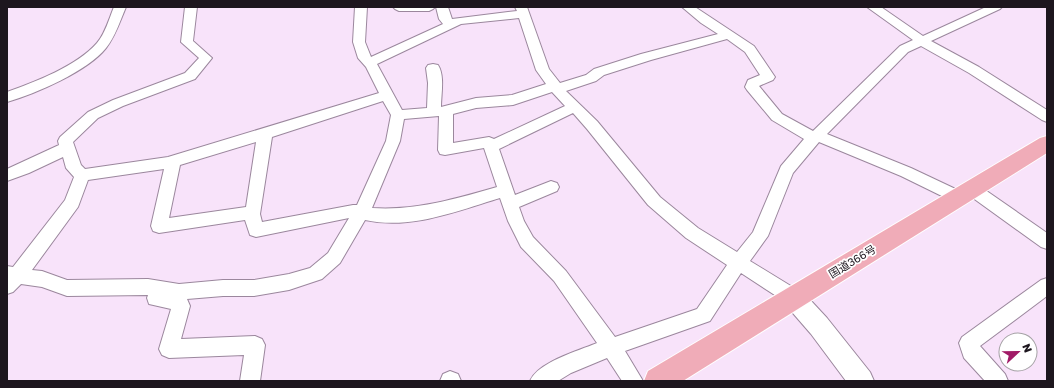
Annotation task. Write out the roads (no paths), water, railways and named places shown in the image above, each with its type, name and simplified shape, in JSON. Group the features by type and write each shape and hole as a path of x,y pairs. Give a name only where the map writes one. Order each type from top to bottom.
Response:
{"highway":[{"name":"国道366号","path":"658,381 1047,143"}],"street":[{"path":"7,97 49,79 86,60 102,45 120,7"},
{"path":"190,7 188,42 206,58 190,76 118,103 93,115 65,141 74,168 82,175 173,162 387,95"},
{"path":"10,278 42,279 67,288 148,287 179,292 223,288 254,288 302,279 316,274 334,258 361,214 393,140 398,115 369,63 364,58 359,42 361,7"},
{"path":"399,7 429,7"},
{"path":"442,7 445,19 450,24"},
{"path":"688,7 750,49 768,77 753,83 752,87 777,117 816,137 965,193 1047,242"},
{"path":"873,7 922,41 979,74 1047,117"},
{"path":"540,381 564,366 611,347 703,315 739,262 760,236 786,170 816,137 904,49 996,7"},
{"path":"369,63 458,21 522,10 543,70 556,88 592,125 645,190 662,208 692,233 793,297 819,326 861,381"},
{"path":"398,115 440,111 476,103 513,100 591,78 599,72 646,57 729,35"},
{"path":"433,68 445,150 489,142 492,146 516,221 528,242 560,276 616,354 632,381"},
{"path":"492,146 574,107"},
{"path":"173,162 159,226 253,212 265,134"},
{"path":"7,175 24,169 67,148"},
{"path":"10,278 72,203 82,175"},
{"path":"251,212 256,230 353,211 361,214 417,215 508,197 551,186"},
{"path":"998,381 970,351 969,343 1047,286"},
{"path":"119,288 179,303 180,309 169,349 255,345 250,381"}]}
